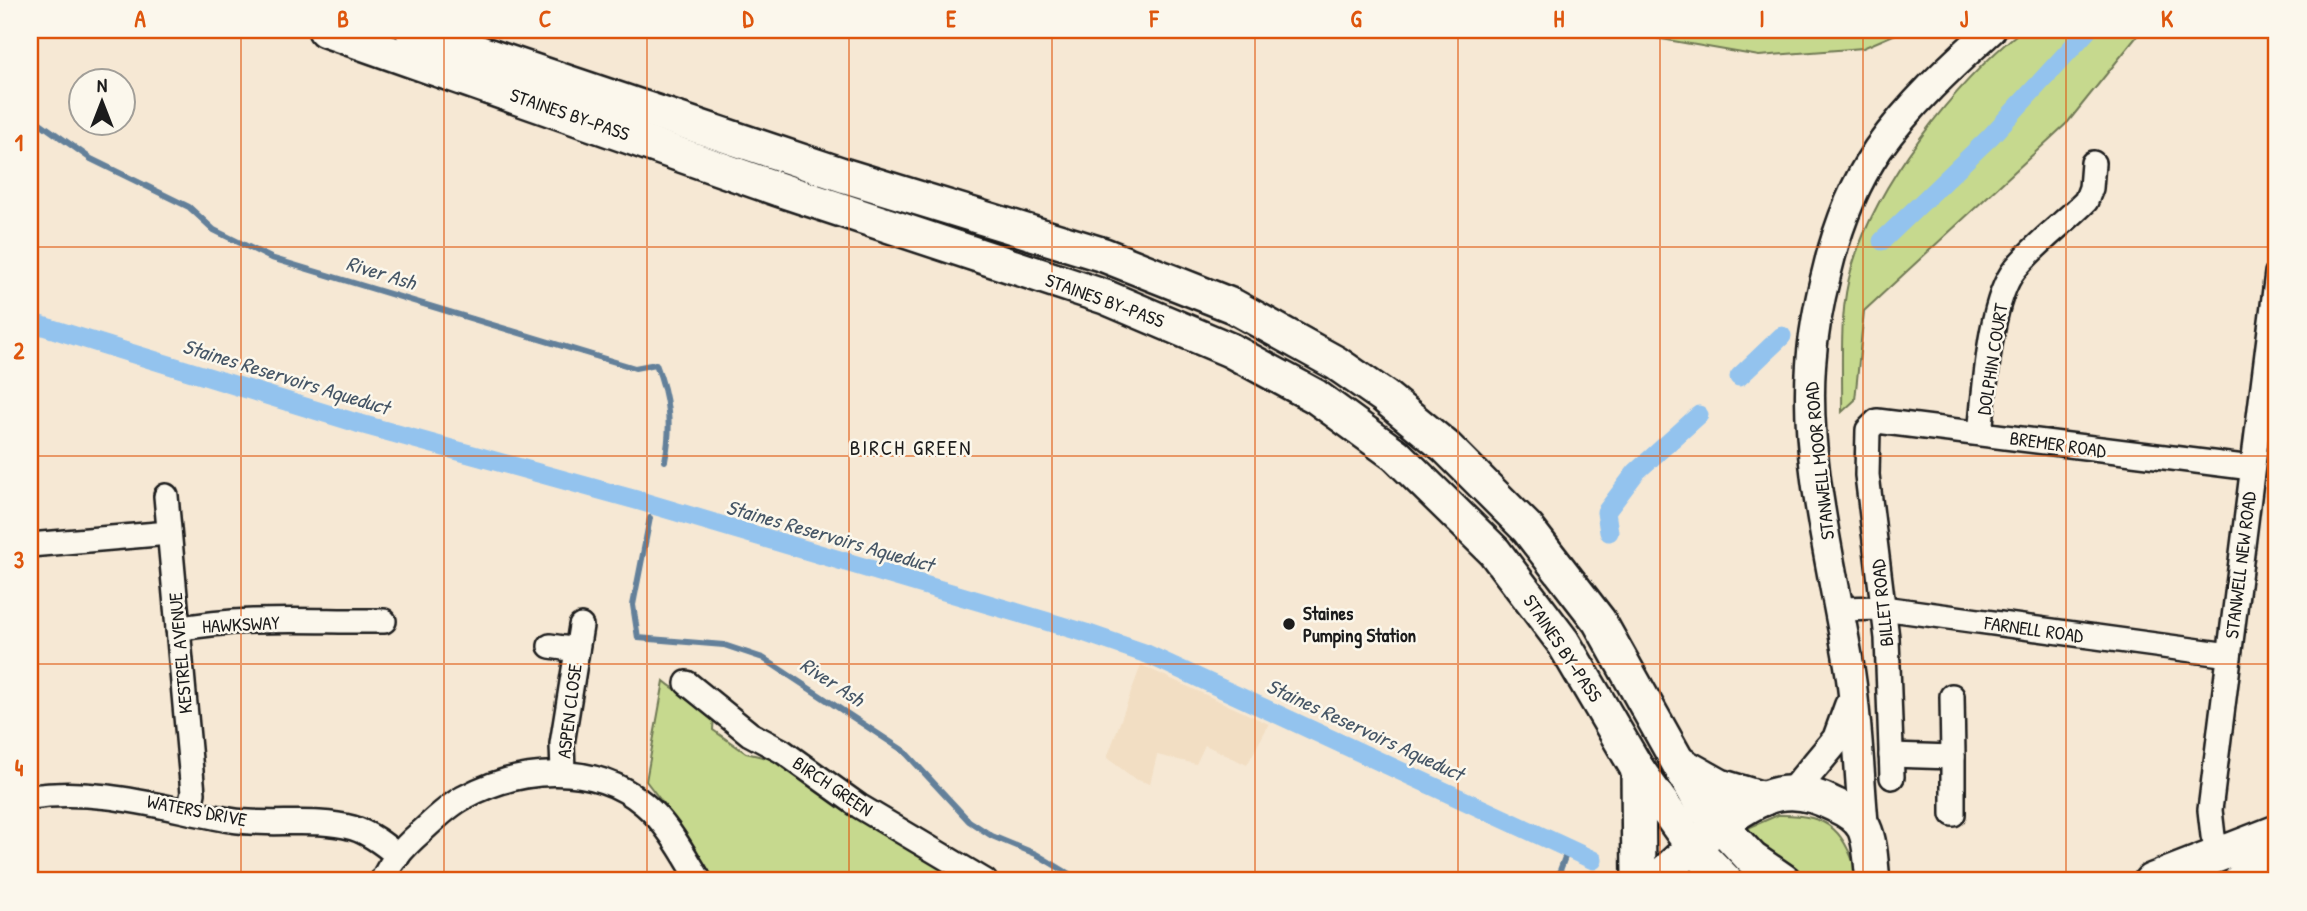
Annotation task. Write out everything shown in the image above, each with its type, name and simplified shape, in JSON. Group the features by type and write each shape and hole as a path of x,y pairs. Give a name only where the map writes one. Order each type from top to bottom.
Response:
{"highway":[{"name":"STAINES BY-PASS","path":"325,30 778,189 1105,297 1230,350 1315,396 1396,455 1494,551 1563,642 1638,770 1693,847 1726,881"},
{"name":"STAINES BY-PASS","path":"412,30 846,176 1104,255 1233,306 1291,336 1385,397 1446,447 1527,528 1598,621 1703,807 1752,859 1784,881"},
{"path":"1677,762 1720,786 1777,796 1825,799 1850,813 1864,828 1894,881"},
{"path":"1638,770 1636,793 1639,881"},
{"path":"1657,881 1693,847 1720,827 1777,796"},
{"path":"1864,828 1873,881"},
{"path":"2151,881 2277,832"},
{"path":"2240,881 2277,865"}],"main road":[{"name":"STANWELL MOOR ROAD","path":"1864,828 1852,696 1819,492 1810,367 1821,297 1834,243 1852,197 1877,151 1908,110 1990,30"},
{"path":"1777,796 1837,739 1852,696"}],"street":[{"name":"DOLPHIN COURT","path":"1980,433 1990,356 2005,285 2015,270 2086,201 2091,188 2093,163"},
{"name":"STANWELL NEW ROAD","path":"2220,855 2213,836 2210,810 2277,273"},
{"name":"BREMER ROAD","path":"1868,430 1877,421 2175,461 2252,468"},
{"name":"BILLET ROAD","path":"1868,430 1867,475 1883,608 1891,766 1953,757"},
{"name":"KESTREL AVENUE","path":"166,496 193,793 189,810"},
{"path":"30,545 169,533"},
{"name":"FARNELL ROAD","path":"1839,608 1883,608 2228,655"},
{"name":"HAWKSWAY","path":"178,629 306,612 384,621"},
{"name":"ASPEN CLOSE","path":"563,772 562,744 581,626"},
{"name":"ASPEN CLOSE","path":"550,646 577,650"},
{"name":"BIRCH GREEN","path":"687,683 750,734 782,751 859,806 985,881"},
{"path":"1952,696 1953,814"},
{"path":"382,881 405,846 461,799 529,775 563,772 619,788 643,803 664,824 699,881"},
{"name":"WATERS DRIVE","path":"30,797 95,794 189,810 232,821 314,822 355,828 379,841 398,856"}],"shaded area":[{"path":"1141,665 1269,724 1247,765 1205,745 1196,764 1157,755 1150,784 1135,779 1107,758"}],"green space":[{"path":"1610,30 1905,30 1863,48 1759,56"},
{"path":"2022,30 2142,30 2068,122 1864,311 1855,400 1842,412 1845,302 1852,267 1863,235 1898,170 1920,138 1970,78"},
{"path":"664,681 714,713 713,730 746,753 784,762 970,881 715,881 688,836 646,781"},
{"path":"1778,815 1812,818 1834,829 1848,850 1860,881 1811,881 1764,848 1748,828"}],"waterway":[{"name":"Staines Reservoirs Aqueduct","path":"1882,241 1990,137 2088,30"},
{"name":"River Ash","path":"30,116 91,159 189,207 214,230 271,258 635,368 656,364 668,412 665,461"},
{"name":"Staines Reservoirs Aqueduct","path":"30,322 357,423 640,501 1086,633 1147,654 1593,860"},
{"name":"Staines Reservoirs Aqueduct","path":"1739,377 1782,336"},
{"name":"Staines Reservoirs Aqueduct","path":"1609,532 1606,512 1636,472 1699,415"},
{"name":"River Ash","path":"650,518 633,605 638,638 724,645 763,658 904,751 969,821 992,836 1036,854 1081,881"},
{"path":"1556,881 1568,849"}],"place":[{"name":"Staines Pumping Station","path":"1289,624"}],"district":[{"name":"BIRCH GREEN","path":"911,448"}]}
